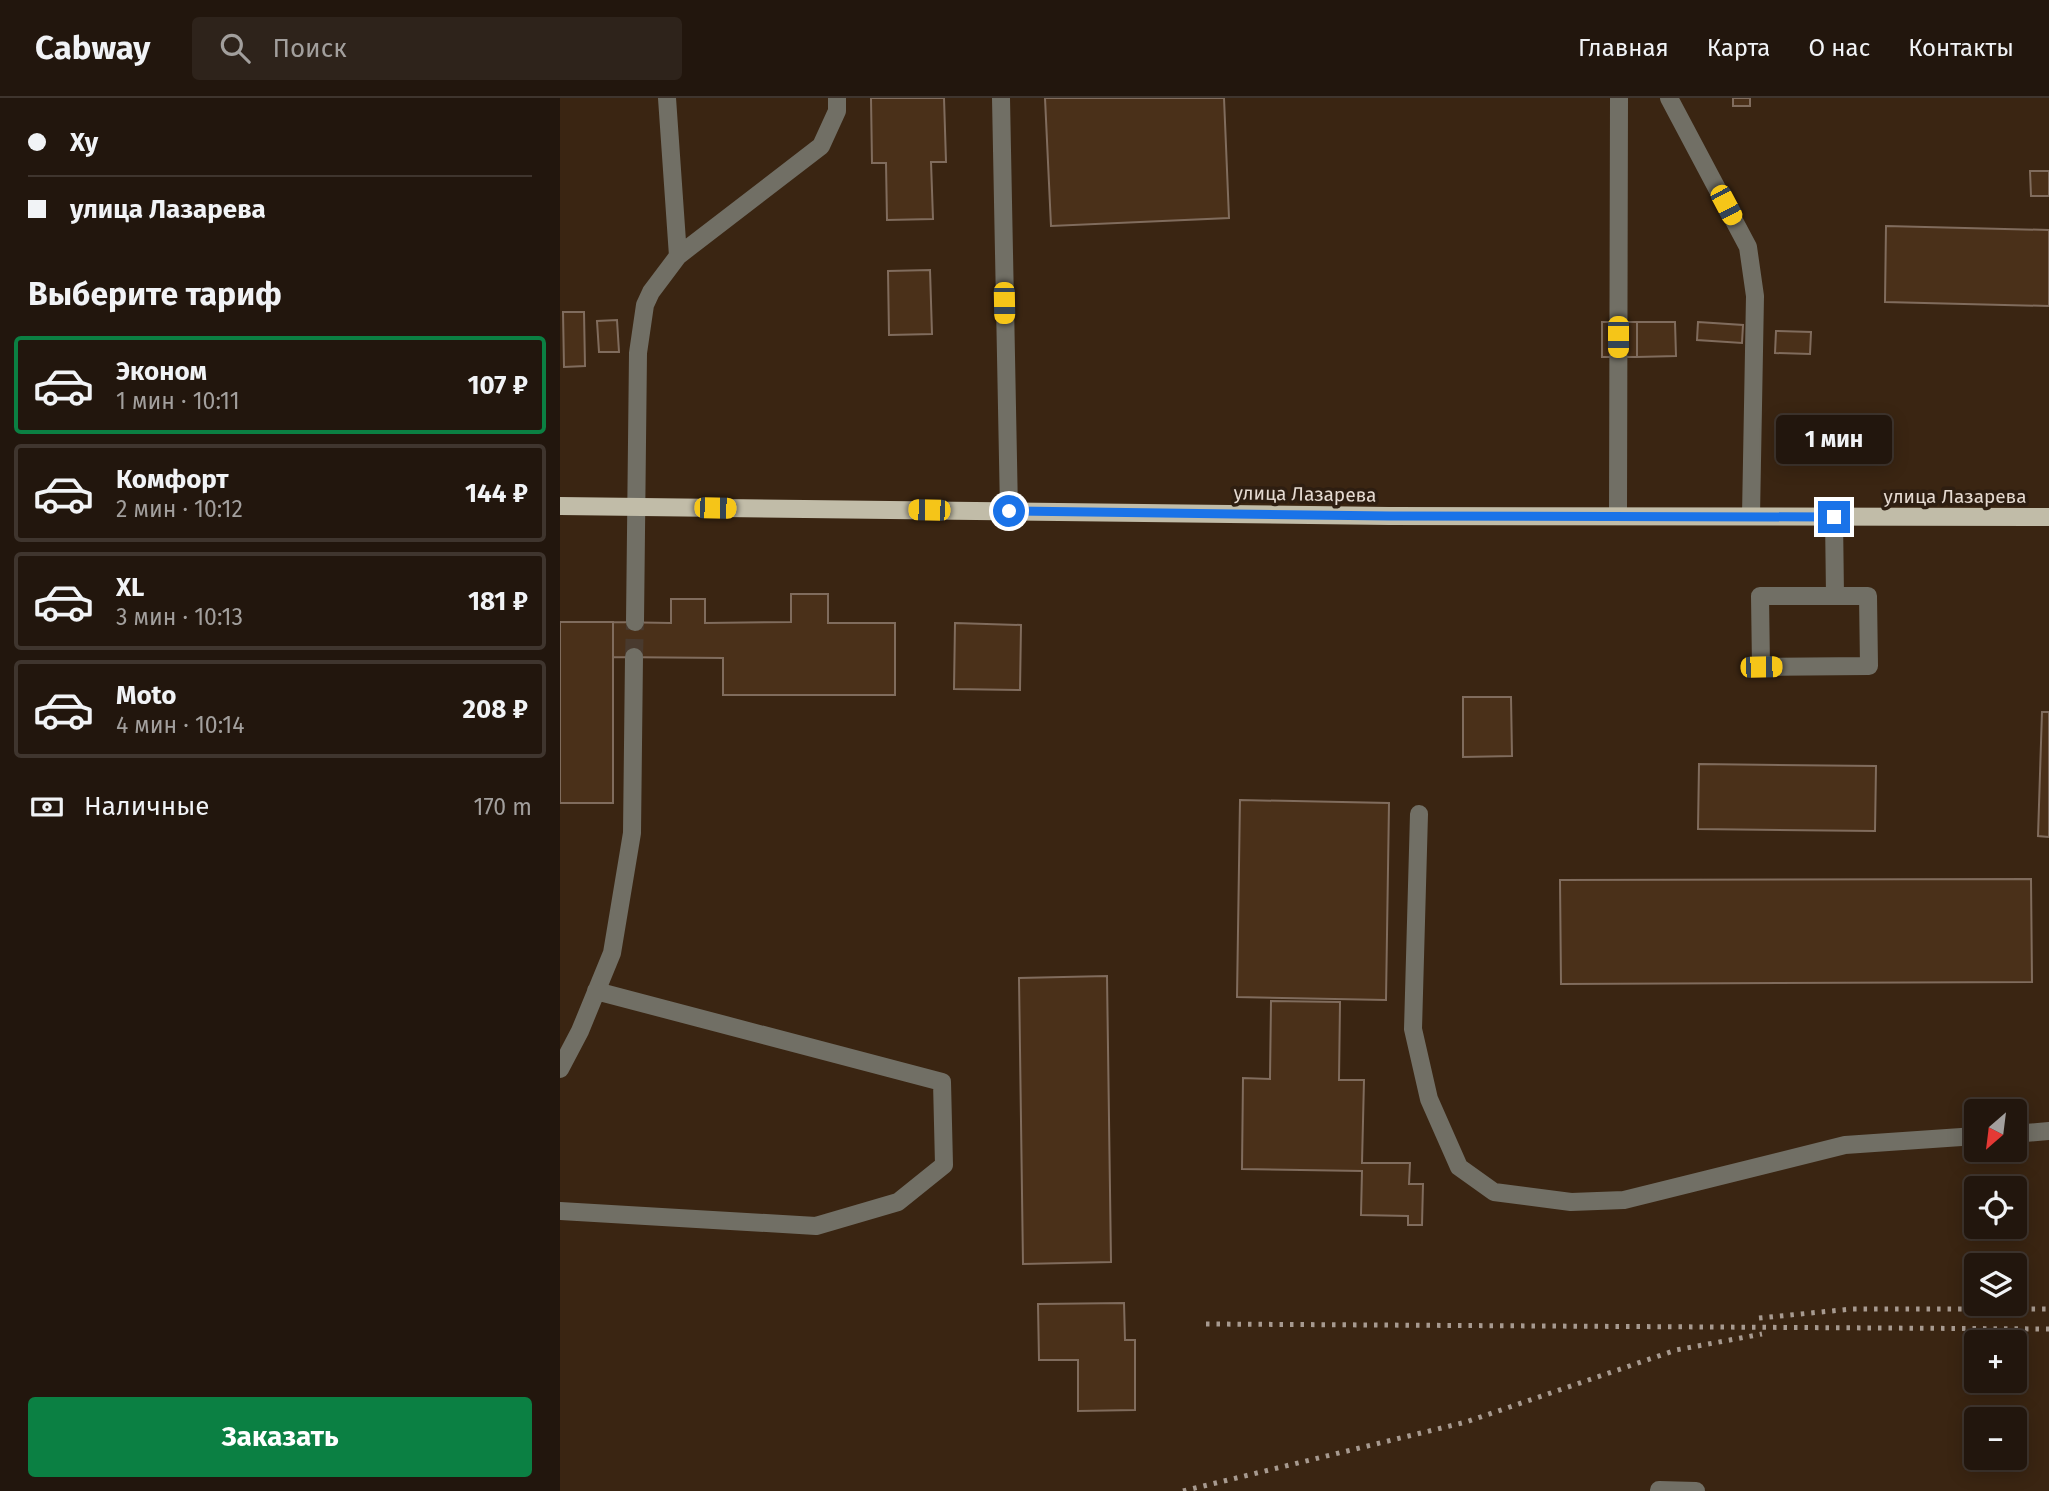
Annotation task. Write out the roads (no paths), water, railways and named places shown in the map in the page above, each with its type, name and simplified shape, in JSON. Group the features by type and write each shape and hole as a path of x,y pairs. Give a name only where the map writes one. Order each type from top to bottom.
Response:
{"main road":[{"name":"улица Лазарева","path":"560,506 1389,516 2049,517"}],"lane":[{"path":"667,98 678,257"},
{"path":"635,622 638,352 641,323 651,292 678,257 821,146 837,111 836,98"},
{"path":"1001,98 1009,511"},
{"path":"1618,515 1619,98"},
{"path":"1669,98 1748,247 1755,296 1751,516"},
{"path":"1834,517 1835,596"},
{"path":"1760,596 1835,596 1868,596 1869,666 1761,667 1760,596"},
{"path":"560,1069 580,1031 612,953 632,833 634,657"},
{"path":"1419,814 1413,1029 1429,1099 1459,1167 1494,1192 1571,1202 1624,1200 1845,1145 1964,1137"},
{"path":"560,1211 816,1226 898,1202 944,1165 942,1082 596,991"},
{"path":"2027,1133 2049,1131"},
{"path":"1659,1490 1696,1491"}],"tunnel":[{"path":"634,657 635,622"}],"railway":[{"path":"1759,1318 1852,1309 2049,1309"},
{"path":"1206,1324 2049,1329"},
{"path":"1183,1491 1466,1422 1676,1350 1762,1334"}]}
